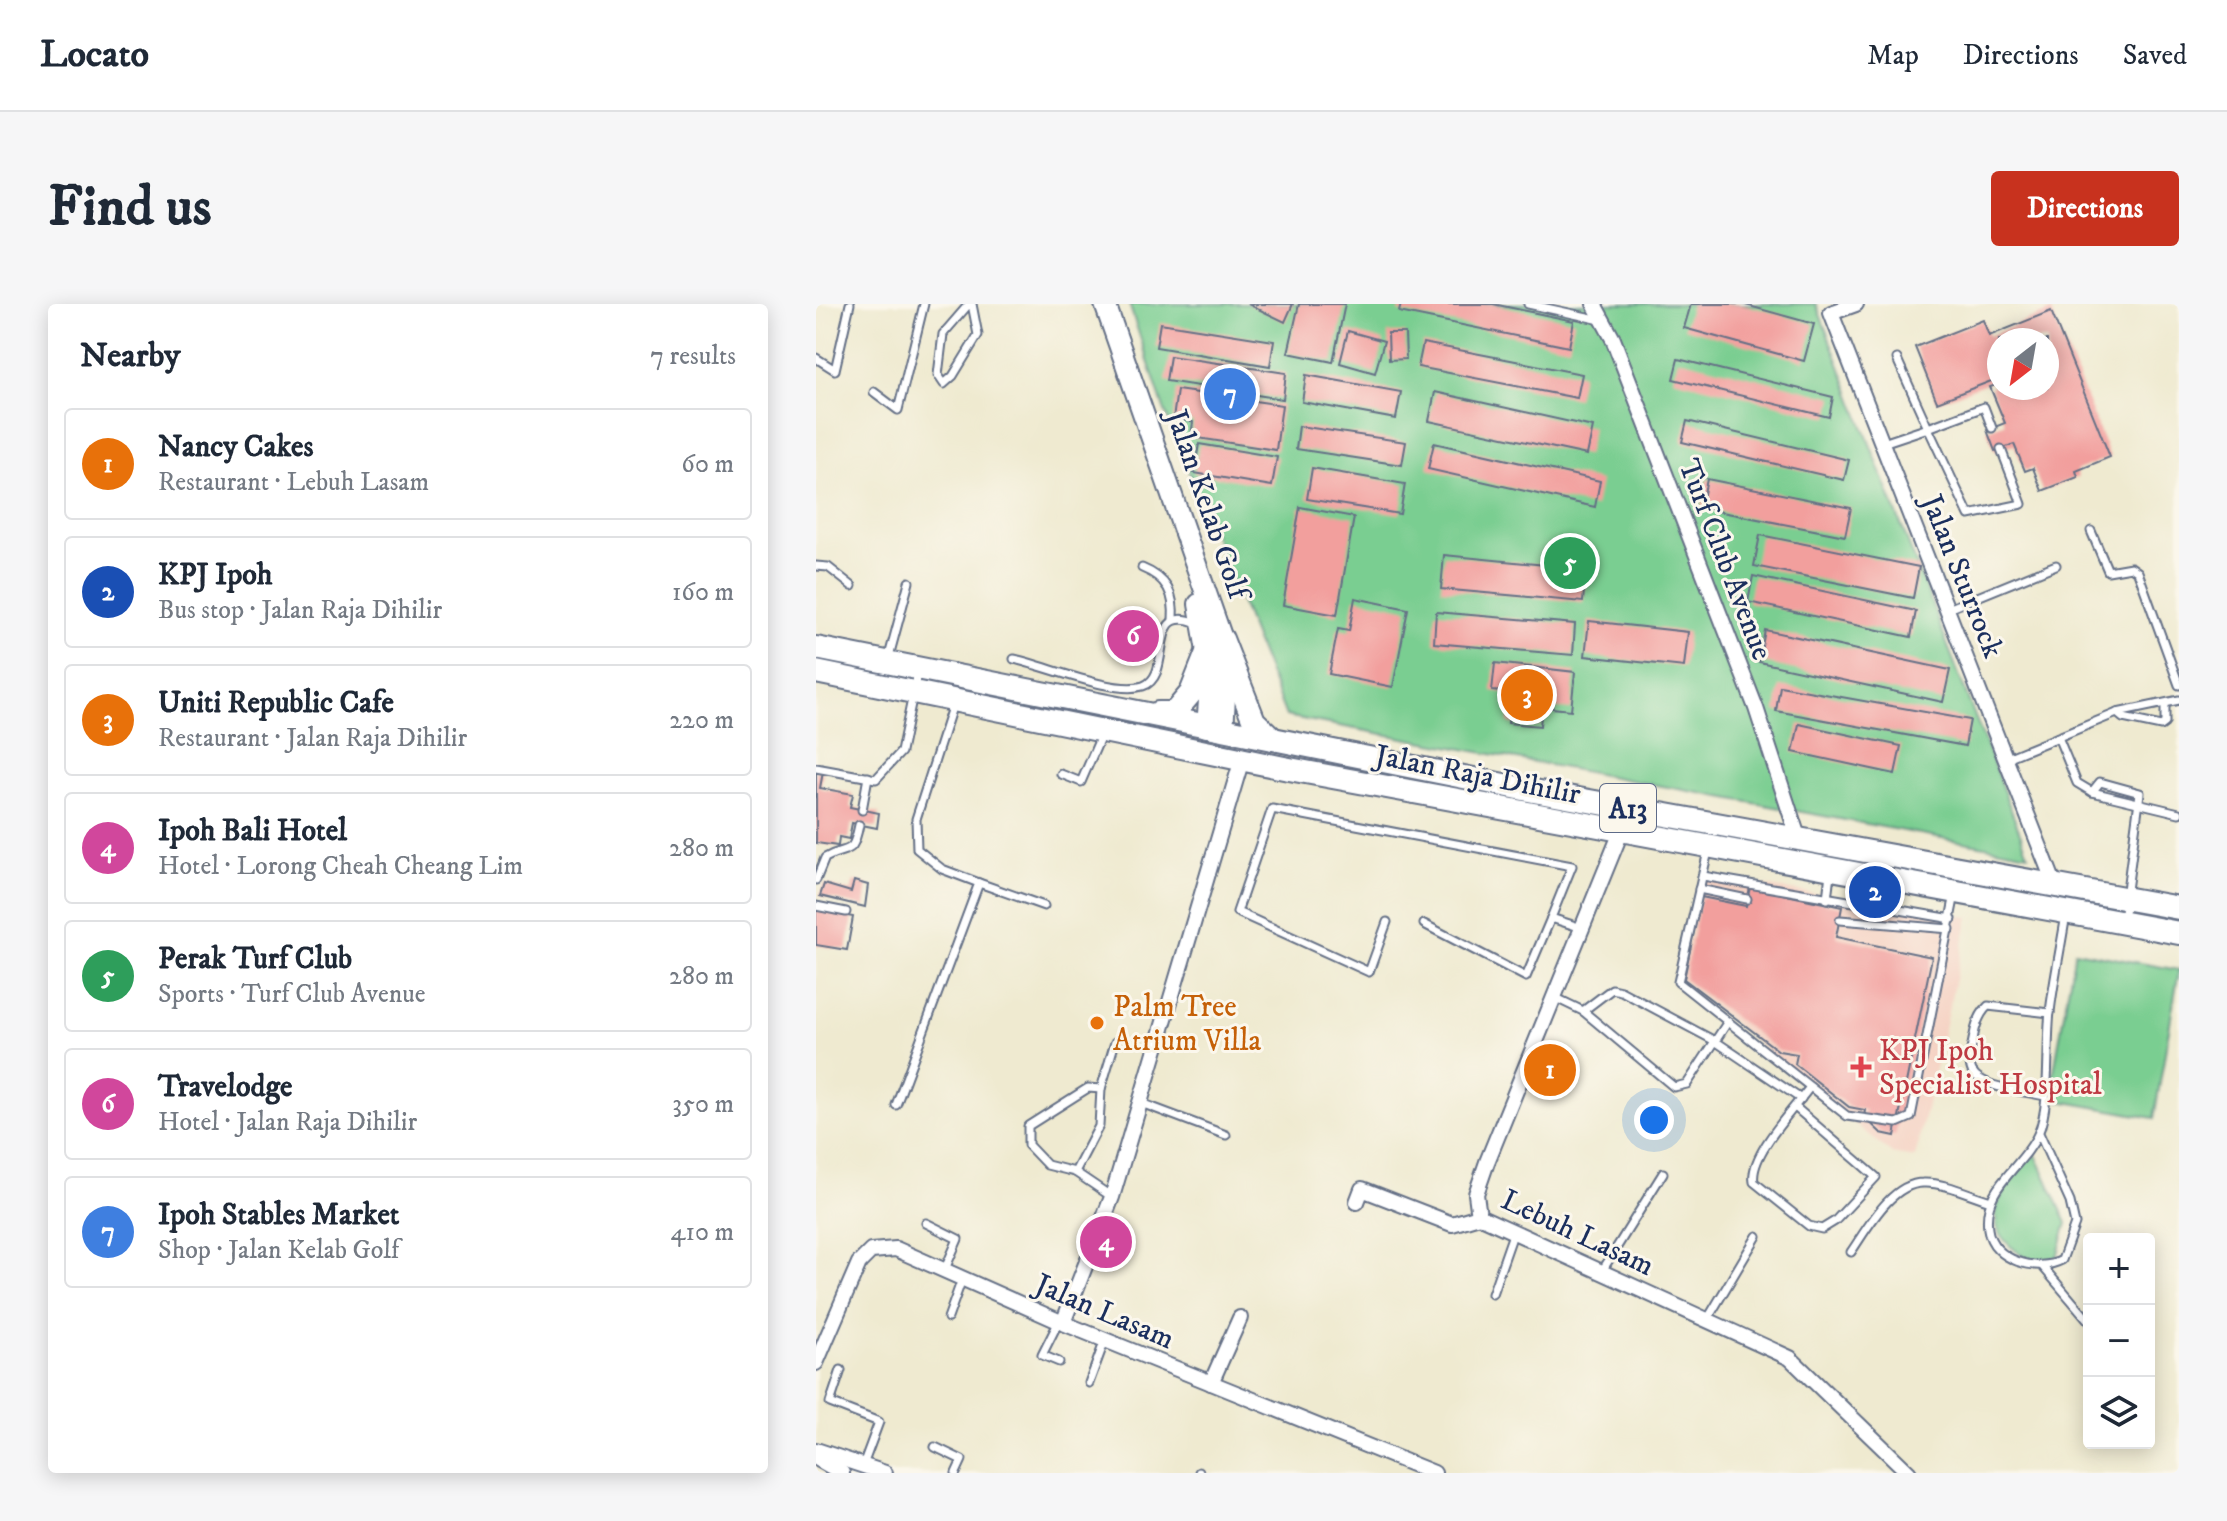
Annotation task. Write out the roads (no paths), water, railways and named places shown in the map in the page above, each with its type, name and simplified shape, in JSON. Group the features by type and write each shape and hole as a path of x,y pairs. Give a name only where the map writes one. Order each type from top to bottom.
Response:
{"main road":[{"path":"1144,713 1174,713 1191,693 1213,636"},
{"path":"1213,636 1254,721 1273,739"},
{"name":"Jalan Raja Dihilir","path":"816,648 1144,713 1214,731 1273,739 1534,791 2179,908"},
{"name":"Jalan Raja Dihilir","path":"816,672 955,698 1332,778 2179,933"},
{"path":"1112,732 1136,729 1194,741 1214,731 1218,741 1303,759 1332,778"},
{"path":"1847,846 1938,876 1955,892"}],"street":[{"name":"Jalan Kelab Golf","path":"1097,304 1213,636"},
{"name":"Jalan Kelab Golf","path":"1105,304 1213,636"},
{"name":"Turf Club Avenue","path":"1594,304 1756,708 1798,837"},
{"name":"Jalan Sturrock","path":"1856,304 1831,313 2054,883"},
{"path":"1213,636 1211,675 1214,731"},
{"path":"1061,1322 1112,1197 1242,759"},
{"name":"Lebuh Lasam","path":"1621,832 1487,1162 1476,1194 1479,1216 1790,1358 1909,1473"},
{"path":"1357,1202 1362,1189 1452,1224 1479,1216"},
{"name":"Jalan Lasam","path":"816,1363 859,1263 871,1251 896,1249 1061,1322 1434,1473"},
{"path":"1211,1383 1240,1318"},
{"path":"816,1450 885,1473"},
{"path":"816,1458 842,1473"}],"lane":[{"path":"816,358 835,370 850,304"},
{"path":"874,392 898,410 924,304"},
{"path":"971,304 978,335 953,376 944,384 938,375 943,334 971,304"},
{"path":"1528,304 1603,320"},
{"path":"1897,359 1969,515 2022,504 2001,449"},
{"path":"1883,443 1984,407 1992,428"},
{"path":"2091,531 2108,571 2131,567 2138,572 2179,685"},
{"path":"1948,609 2056,565"},
{"path":"816,566 828,567 852,586"},
{"path":"1142,568 1155,573 1168,586 1174,599 1173,620"},
{"path":"888,662 909,582"},
{"path":"1014,659 1118,687 1144,685 1154,678 1167,629 1173,620 1179,617 1213,636"},
{"path":"816,768 876,779 901,752 918,668"},
{"path":"955,698 920,804 917,849 942,869 1044,906"},
{"path":"2007,758 2117,713 2179,700"},
{"path":"2117,713 2123,718 2161,726 2165,723 2165,704"},
{"path":"1061,774 1081,782 1112,732"},
{"path":"2058,737 2074,781 2092,792 2179,813"},
{"path":"862,810 868,777"},
{"path":"2123,922 2141,803"},
{"path":"1387,922 1369,972 1237,912 1272,809 1572,866 1526,977 1424,924"},
{"path":"816,880 825,858 850,851 855,846 859,825"},
{"path":"1708,848 1678,982 1847,1116 1897,1123 1911,1117 1955,892"},
{"path":"1827,899 1830,867"},
{"path":"1703,876 1952,919"},
{"path":"896,1105 979,883"},
{"path":"1699,889 1747,899"},
{"path":"816,906 846,912"},
{"path":"2039,1133 2070,1202 2075,1224 2062,1260 2043,1267 2021,1264 2000,1249 1988,1233 1991,1201 2001,1180 2039,1133 2050,1013 2067,911"},
{"path":"1551,918 1582,928"},
{"path":"1840,920 1950,929"},
{"path":"1583,1011 1612,989 1715,1041 1801,1099"},
{"path":"1554,997 1583,1011 1674,1087 1687,1084 1727,1023"},
{"path":"2044,1096 1979,1079 1971,1070 1970,1057 1974,1031 1988,1006 2050,1013"},
{"path":"1075,1172 1099,1126 1101,1089 1115,1042"},
{"path":"1795,1107 1876,1177 1835,1221 1822,1229 1809,1226 1754,1182 1752,1172 1757,1157 1810,1087"},
{"path":"1101,1089 1088,1088 1028,1126 1028,1145 1047,1165 1075,1172 1112,1197"},
{"path":"1141,1103 1226,1135"},
{"path":"1601,1273 1663,1173"},
{"path":"1851,1252 1882,1208 1909,1185 1925,1182 1991,1201"},
{"path":"926,1223 958,1239 945,1269"},
{"path":"1492,1294 1513,1234"},
{"path":"1707,1320 1757,1236"},
{"path":"2043,1267 2083,1314"},
{"path":"948,1318 963,1277"},
{"path":"1059,1362 1042,1355 1061,1322"},
{"path":"1089,1383 1105,1340"},
{"path":"841,1370 830,1403 879,1422 863,1465"},
{"path":"935,1447 962,1460 956,1473"}],"place":[{"name":"Ipoh Stables Market","path":"1230,394"},
{"name":"Perak Turf Club","path":"1570,563"},
{"name":"Travelodge","path":"1133,636"},
{"name":"Uniti Republic Cafe","path":"1527,695"},
{"name":"KPJ Ipoh","path":"1875,892"},
{"name":"Palm Tree Atrium Villa","path":"1097,1023"},
{"name":"KPJ Ipoh Specialist Hospital","path":"1861,1067"},
{"name":"Nancy Cakes","path":"1550,1070"},
{"name":"Ipoh Bali Hotel","path":"1106,1242"}]}
